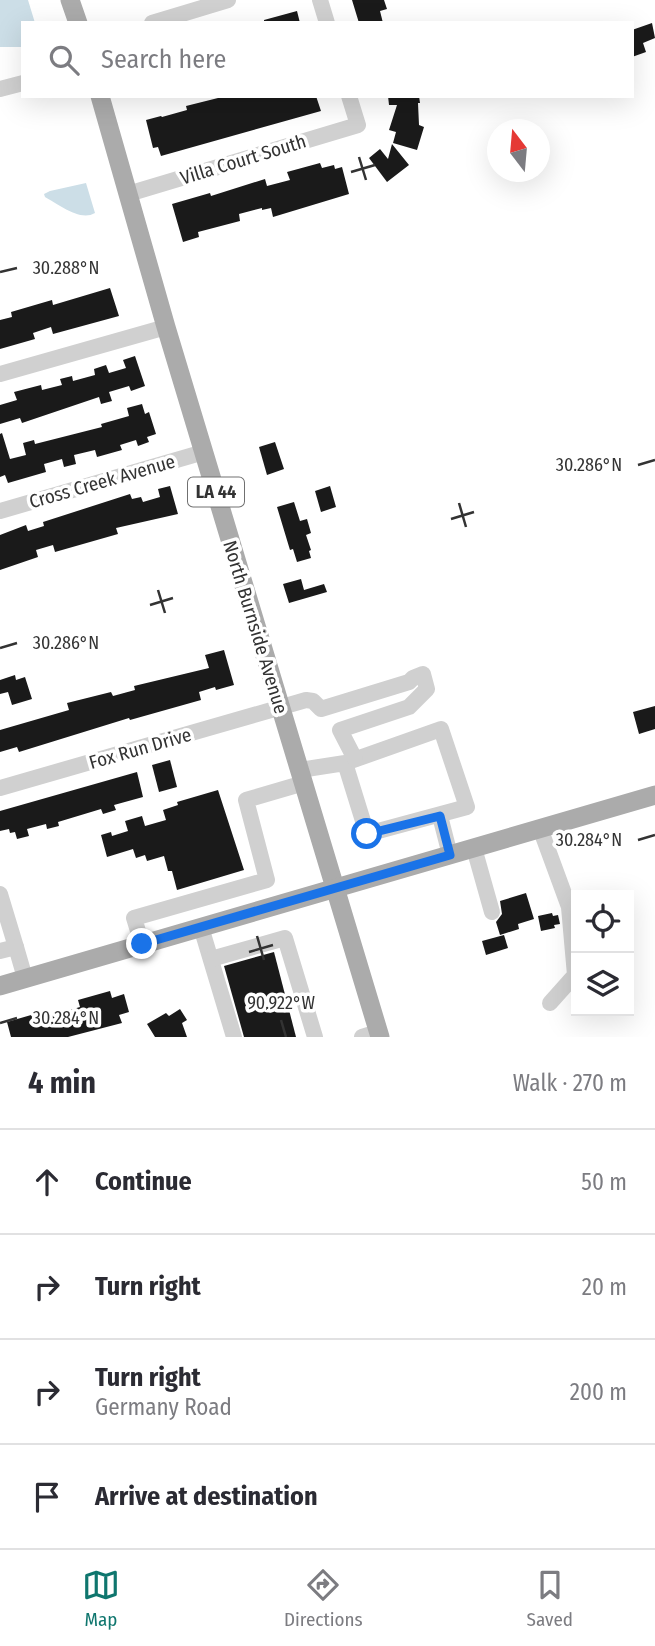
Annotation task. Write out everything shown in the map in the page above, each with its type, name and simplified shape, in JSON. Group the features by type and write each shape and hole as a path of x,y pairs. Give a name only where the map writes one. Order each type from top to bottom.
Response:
{"main road":[{"path":"70,0 77,21"},
{"name":"North Burnside Avenue","path":"101,98 166,327 335,888 373,1035"},
{"path":"0,986 655,795"}],"street":[{"path":"159,21 228,0"},
{"path":"320,0 326,21"},
{"path":"0,89 21,84"},
{"name":"Villa Court South","path":"128,194 358,125 350,98"},
{"path":"0,374 166,327"},
{"name":"Cross Creek Avenue","path":"0,511 204,452"},
{"path":"142,944 134,918 267,880 246,800 302,777 350,761 441,729 467,807 367,834 350,761 340,730 326,721 321,709 409,682 424,674 427,689 409,707 340,730"},
{"name":"Fox Run Drive","path":"0,788 310,699 321,709"},
{"path":"440,816 450,855"},
{"path":"540,828 569,907 575,975 550,1003"},
{"path":"474,848 492,912"},
{"path":"0,894 8,949 25,978"},
{"path":"202,899 211,959 234,1037"},
{"path":"211,959 285,938 315,1037"}],"shaded area":[{"path":"0,0 28,0 34,21 21,21 21,47 0,47"},
{"path":"86,183 95,213 89,215 69,211 44,194 50,191"}],"building":[{"path":"352,0 384,0 387,9 380,11 382,21 358,21"},
{"path":"297,11 300,21 264,21"},
{"path":"652,23 655,38 643,43 646,52 634,56 634,29"},
{"path":"218,98 317,98 321,111 161,156 158,147 153,148 146,120 187,110 186,106"},
{"path":"388,98 419,98 419,125 424,127 417,150 393,143 396,132 389,130 397,105 389,105"},
{"path":"392,144 409,165 387,182 369,158 380,149 388,159"},
{"path":"320,163 322,168 334,165 335,169 342,167 349,194 273,217 271,208 239,214 240,221 198,232 199,237 183,242 172,204 210,193 211,196 265,179 267,186 290,180 287,172"},
{"path":"110,288 119,316 53,334 51,327 33,333 35,339 0,349 0,320 12,317 11,312 52,300 53,305"},
{"path":"135,356 145,386 131,391 129,386 109,392 112,401 101,404 99,397 22,423 20,418 0,424 0,405 17,400 14,392 41,385 42,390 62,385 60,379 72,376 73,381 95,375 94,369 106,365 109,373 126,368 123,360"},
{"path":"142,404 145,414 149,412 156,434 147,437 149,442 138,446 136,440 120,445 122,450 97,457 95,450 74,455 76,464 64,467 62,459 44,464 46,472 8,483 5,475 0,477 0,434 2,433 10,459 26,455 23,443 34,440 35,444 102,427 101,424 129,416 127,408"},
{"path":"275,442 284,469 267,475 259,447"},
{"path":"170,486 178,514 116,528 118,534 55,552 53,545 36,550 38,557 0,570 0,535 26,525 28,531 44,526 43,522 130,494 132,499 141,497 143,502 160,497 158,489"},
{"path":"330,486 336,507 321,512 315,491"},
{"path":"294,502 300,521 307,519 311,533 306,535 311,558 297,562 293,549 290,550 277,507"},
{"path":"301,579 304,590 324,584 327,592 289,603 283,584"},
{"path":"224,650 234,685 199,692 201,700 130,720 129,718 19,752 17,747 0,752 0,730 69,710 67,703 111,692 113,696 135,690 134,686 209,668 205,655"},
{"path":"15,675 16,680 25,677 32,699 12,705 8,692 0,694 0,680"},
{"path":"655,706 655,729 639,734 633,712"},
{"path":"170,760 177,787 159,792 152,765"},
{"path":"137,772 143,797 114,805 116,810 103,814 101,809 58,822 59,826 47,829 46,824 27,829 29,836 17,839 15,832 10,833 9,829 0,831 0,811"},
{"path":"218,790 244,870 177,890 172,871 168,871 164,856 147,861 145,855 136,858 133,849 107,857 101,835 111,832 112,836 128,831 125,821 142,816 145,826 166,820 163,810 178,805 177,802"},
{"path":"526,893 534,919 518,924 519,929 500,935 496,922 502,914 500,901"},
{"path":"552,913 553,916 558,915 560,924 541,931 538,916"},
{"path":"504,935 508,948 486,955 482,941"},
{"path":"274,952 296,1037 244,1037 224,966"},
{"path":"110,991 112,998 124,994 129,1012 119,1015 122,1023 68,1037 11,1037 7,1022 38,1013 40,1019 80,1007 78,1000"},
{"path":"180,1009 187,1020 182,1023 187,1037 155,1037 147,1024 166,1013 169,1016"}],"route":[{"path":"142,944 450,855 440,816 367,834"}]}
